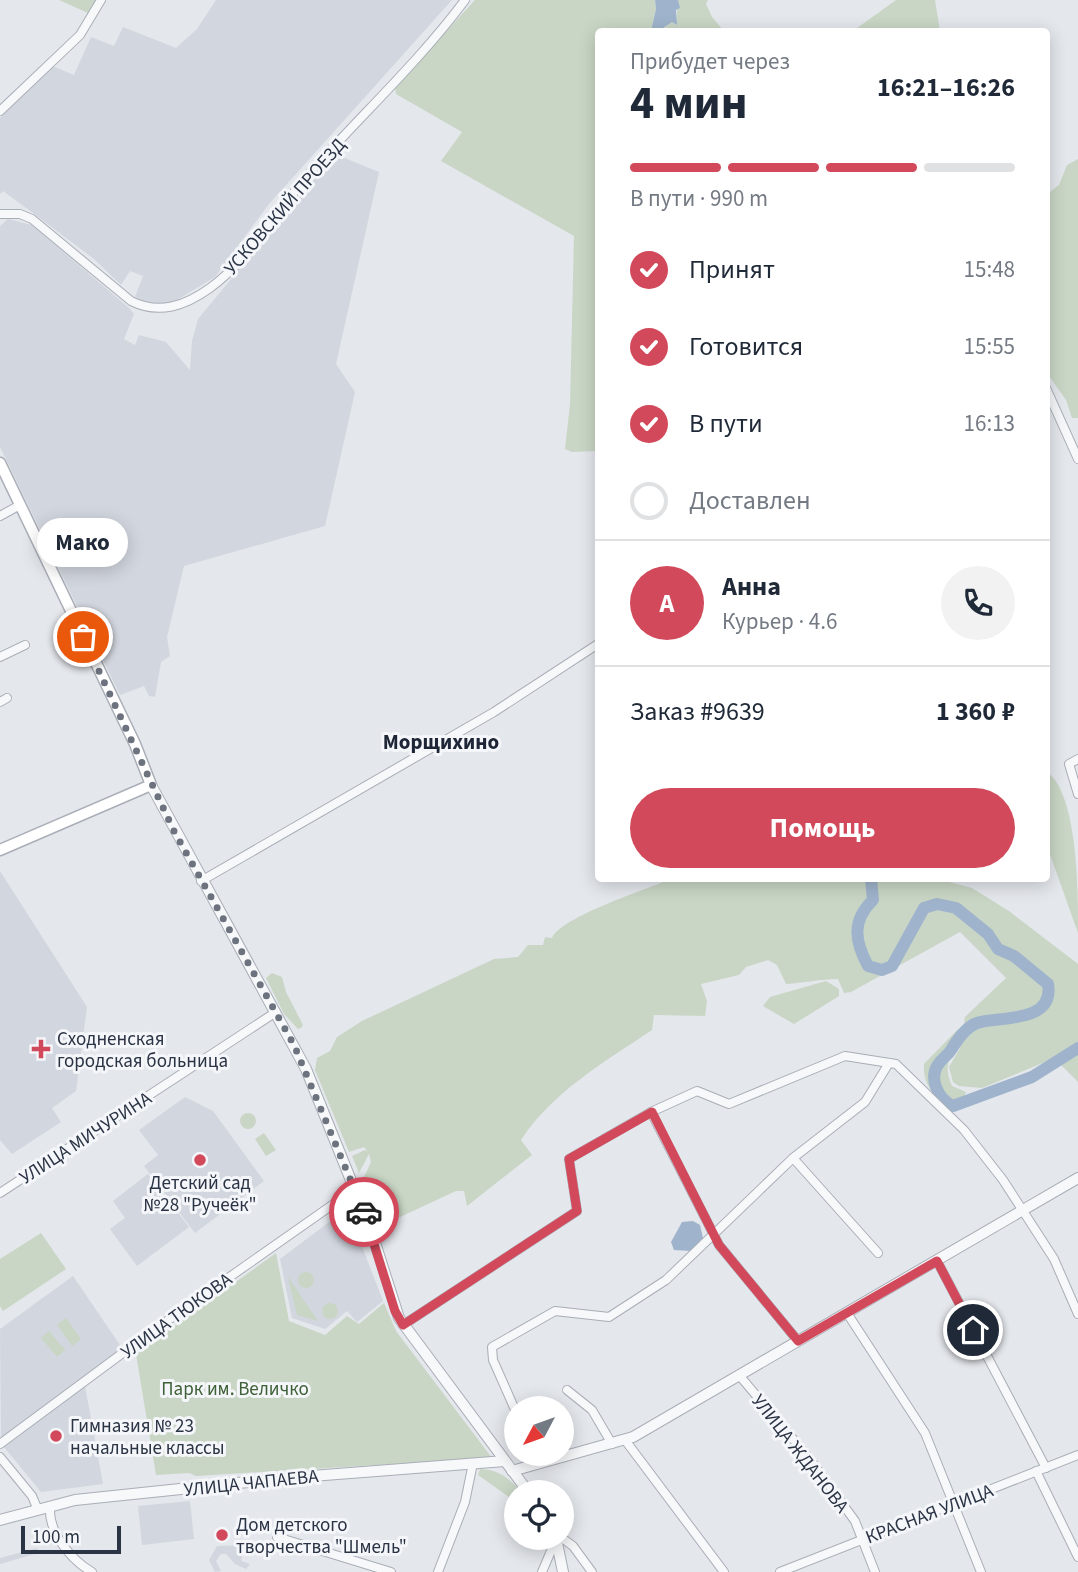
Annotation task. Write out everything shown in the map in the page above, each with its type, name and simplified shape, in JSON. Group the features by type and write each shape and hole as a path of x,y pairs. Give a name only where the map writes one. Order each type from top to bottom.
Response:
{"main road":[{"path":"0,463 135,744 151,785 0,850"}],"street":[{"path":"0,111 80,35 101,0"},
{"name":"УСКОВСКИЙ ПРОЕЗД","path":"0,214 20,214 32,219 121,293 145,308 174,307 208,289 232,268 308,175 465,0"},
{"path":"1050,397 1078,459"},
{"path":"0,516 20,505"},
{"path":"0,657 25,645"},
{"path":"201,881 494,712 595,646"},
{"path":"1078,759 1069,764 1078,794"},
{"path":"151,785 201,881 306,1069 355,1189 395,1311 504,1460"},
{"name":"УЛИЦА МИЧУРИНА","path":"0,1193 276,1012"},
{"path":"403,1325 577,1211 569,1159 652,1112 697,1091 729,1104 845,1056 896,1064 964,1130 1054,1259 1078,1314"},
{"path":"509,1396 493,1360 492,1347 555,1311 609,1317 666,1280 716,1235 793,1158 864,1102 889,1063"},
{"path":"652,1112 719,1245 798,1341"},
{"path":"793,1158 878,1253"},
{"path":"574,1452 625,1440 1078,1178"},
{"name":"УЛИЦА ТЮКОВА","path":"0,1444 147,1335 355,1189"},
{"path":"937,1261 1046,1468"},
{"path":"847,1313 925,1433 981,1572"},
{"name":"УЛИЦА ЖДАНОВА","path":"739,1375 809,1458 855,1521 875,1572"},
{"path":"567,1390 592,1410 612,1444"},
{"path":"625,1440 724,1572"},
{"name":"КРАСНАЯ УЛИЦА","path":"780,1572 1078,1454"},
{"path":"0,1457 32,1496 38,1510"},
{"name":"УЛИЦА ЧАПАЕВА","path":"0,1520 75,1500 226,1483 504,1461"},
{"path":"438,1572 465,1502 473,1464"},
{"path":"508,1466 519,1480"},
{"path":"512,1471 522,1466"},
{"path":"1036,1471 1078,1557"},
{"path":"50,1507 57,1537 82,1566 92,1572"},
{"path":"277,1537 375,1570 391,1572"},
{"path":"574,1547 592,1572"},
{"path":"542,1572 552,1550"},
{"path":"560,1550 563,1572"}],"shaded area":[{"path":"216,0 452,0 269,204 215,277 172,303 149,303 135,297 143,276 130,271 121,285 94,259 33,213 3,191 0,194 0,118 52,66 74,75 91,37 114,46 123,27 176,48 197,29"},
{"path":"335,154 379,172 336,364 355,392 325,526 184,566 167,637 170,656 161,662 155,697 149,696 144,686 120,695 0,447 0,226 8,219 32,225 134,314 124,339 135,345 139,335 166,342 190,370 192,341 198,319"},
{"name":"Сходненская городская больница","path":"0,871 87,1007 76,1091 52,1108 61,1122 12,1154 0,1140"},
{"name":"Детский сад №28 \"Ручеёк\"","path":"185,1097 213,1111 264,1181 195,1233 144,1166 158,1155 139,1130"},
{"name":"Детский сад №28 \"Ручеёк\"","path":"148,1174 189,1227 137,1266 110,1229 125,1218 113,1201"},
{"path":"340,1214 350,1215 383,1301 357,1322 347,1311 325,1329 292,1318 280,1259"},
{"path":"73,1276 122,1348 1,1439 0,1329"},
{"name":"Гимназия № 23 начальные классы","path":"85,1386 103,1484 41,1492 4,1447"},
{"path":"190,1501 194,1539 142,1545 138,1506"},
{"path":"259,1545 258,1552 243,1553 241,1561 250,1564 246,1569 235,1564 226,1554 221,1554 216,1561 221,1571 215,1572 209,1560 217,1546"},
{"path":"37,1548 38,1553 0,1564 0,1558"}],"green space":[{"path":"59,0 96,0 88,13"},
{"path":"475,0 655,0 652,28 595,28 595,451 572,452 565,449 570,404 574,236 441,161 462,132 396,94 395,87"},
{"path":"678,0 708,0 706,4 712,17 721,28 664,28 672,22 676,25"},
{"path":"896,0 935,0 940,28 857,28"},
{"path":"1078,159 1078,418 1072,418 1066,400 1050,377 1050,192 1059,185 1067,165"},
{"path":"1050,776 1065,801 1070,822 1078,894 1078,933 1050,854"},
{"path":"663,882 949,882 972,888 1009,911 1078,964 1078,1082 1060,1064 1045,1062 982,1088 959,1086 953,1082 949,1067 960,1048 961,1037 948,1066 952,1086 966,1092 960,1106 938,1097 929,1087 924,1064 958,1029 962,1036 965,1017 1006,978 960,932 851,992 844,993 838,979 786,984 777,965 768,960 746,967 739,975 701,984 707,1001 705,1016 654,1015 652,1030 581,1079 548,1107 521,1140 532,1155 467,1206 464,1191 456,1191 393,1219 376,1200 364,1177 371,1162 369,1154 359,1173 352,1156 365,1150 368,1152 364,1147 349,1152 315,1070 317,1058 330,1051 337,1037 362,1021 494,959 518,957 528,945 543,945 545,937 552,938 571,921"},
{"path":"272,973 282,977 286,992 303,1025 301,1028 298,1029 284,1014 266,978"},
{"path":"826,981 839,989 839,996 794,1024 763,1006 770,997"},
{"path":"248,1113 256,1121 248,1129 240,1121"},
{"path":"264,1133 276,1150 266,1156 255,1139"},
{"path":"41,1233 66,1269 3,1311 0,1306 0,1259"},
{"name":"Парк им. Величко","path":"276,1253 289,1321 325,1335 347,1316 359,1324 384,1303 396,1331 492,1458 196,1476 189,1473 156,1475 136,1354"},
{"path":"306,1272 314,1280 306,1288 298,1280"},
{"path":"288,1277 318,1321 297,1315"},
{"path":"330,1303 338,1311 330,1319 322,1311"},
{"path":"66,1318 81,1339 72,1346 57,1325"},
{"path":"49,1331 65,1350 57,1357 41,1338"},
{"path":"480,1469 504,1476 509,1480 504,1480 504,1493 478,1475"}],"water":[{"path":"655,0 678,0 680,8 676,10 677,25 672,22 663,28 652,28"},
{"path":"693,1221 700,1225 703,1238 690,1251 674,1250 671,1242 682,1222"}],"waterway":[{"path":"871,882 873,900 861,916 857,932 860,949 868,966 882,970 892,966 924,908 937,904 956,908 988,934 998,949 1014,956 1048,984 1048,997 1043,1006 1034,1012 977,1023 962,1034 934,1074 936,1087 948,1103 953,1106 1032,1077 1078,1048"}],"way so far":[{"path":"83,637 174,831 306,1069 364,1212"}],"place":[{"name":"Мако","path":"83,637"},
{"name":"Сходненская городская больница","path":"41,1049"},
{"name":"Детский сад №28 \"Ручеёк\"","path":"200,1160"},
{"name":"Гимназия № 23 начальные классы","path":"56,1436"},
{"name":"Дом детского творчества \"Шмель\"","path":"222,1535"}],"district":[{"name":"Морщихино","path":"441,742"}],"route":[{"path":"364,1212 395,1311 403,1325 577,1211 569,1159 652,1112 719,1245 798,1341 937,1261 973,1330"}]}
